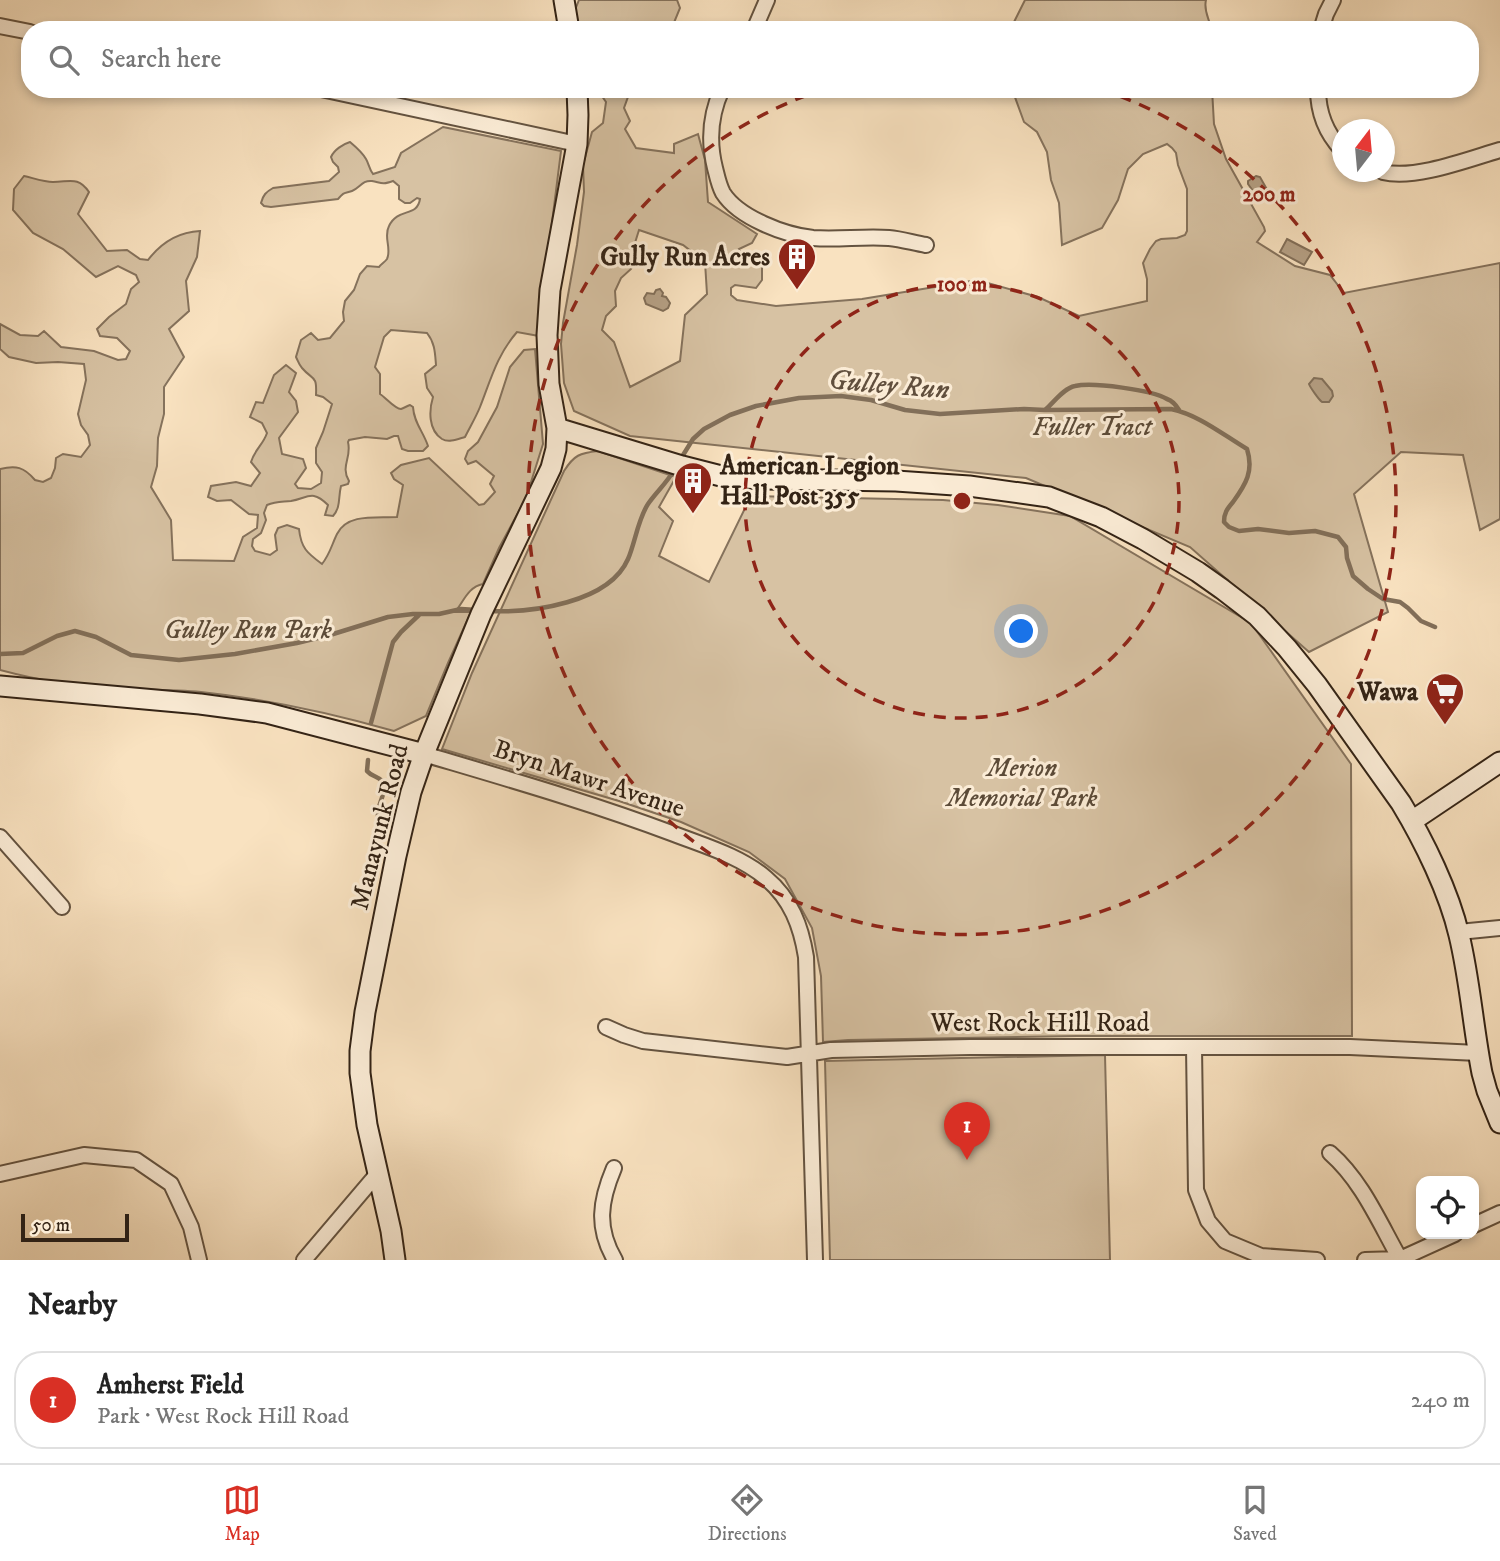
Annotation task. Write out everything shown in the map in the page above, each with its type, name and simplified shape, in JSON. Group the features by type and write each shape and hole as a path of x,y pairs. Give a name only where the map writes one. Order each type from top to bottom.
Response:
{"main road":[{"path":"564,0 568,21"},
{"name":"Manayunk Road","path":"395,1260 362,1097 362,1032 398,845 411,792 482,611 551,468 556,449 557,428 549,384 547,335 550,290 577,144 577,98"},
{"path":"557,428 725,477 934,483 1049,497 1101,517 1143,539 1198,572 1240,602 1273,632 1317,685 1412,821 1442,886 1459,933 1478,1053 1487,1091 1500,1123"},
{"name":"Bryn Mawr Avenue","path":"0,686 200,704 267,713 424,754"},
{"path":"1412,821 1500,762"}],"street":[{"path":"758,21 766,0"},
{"path":"1324,21 1333,0"},
{"path":"0,26 21,30"},
{"path":"363,98 577,144"},
{"path":"718,98 710,129 717,177 723,194 749,217 786,233 810,238 889,238 926,245"},
{"path":"1318,98 1322,118 1332,136"},
{"path":"1395,173 1417,172 1500,150"},
{"name":"Bryn Mawr Avenue","path":"424,754 541,788 722,852 765,877 787,902 802,932 808,982 815,1260"},
{"path":"0,837 62,907"},
{"path":"1459,933 1500,928"},
{"name":"West Rock Hill Road","path":"606,1027 643,1041 787,1057 831,1050 957,1047 1350,1047 1478,1053"},
{"path":"1194,1047 1196,1190 1208,1221 1225,1241 1261,1256 1317,1260"},
{"path":"1330,1153 1355,1179 1400,1259"},
{"path":"0,1174 84,1154 136,1160 171,1184 191,1227 200,1260"},
{"path":"614,1168 604,1198 602,1224 604,1238 615,1260"},
{"path":"304,1260 378,1173"},
{"path":"1479,1223 1500,1213"},
{"path":"1365,1260 1400,1259 1444,1239"}],"green space":[{"path":"579,0 677,0 680,8 675,21 577,21 575,10"},
{"path":"1025,0 1206,0 1209,21 1014,21"},
{"name":"Fuller Tract","path":"603,98 628,98 624,108 630,121 625,129 636,148 674,153 674,144 698,134 705,160 708,202 757,234 752,243 739,249 744,259 754,257 762,264 762,280 756,288 735,285 731,288 731,295 737,300 776,306 862,299 977,280 1038,297 1079,316 1147,301 1147,279 1143,263 1156,241 1185,235 1187,189 1176,153 1167,144 1143,154 1128,169 1118,200 1102,228 1062,245 1059,203 1051,180 1047,152 1037,132 1024,122 1015,98 1213,98 1214,124 1226,159 1264,227 1265,231 1257,242 1295,266 1330,275 1344,293 1500,263 1500,519 1480,530 1463,455 1401,452 1354,494 1388,612 1309,652 1190,547 1026,478 630,436 574,411 564,383 561,344 584,192 583,165 592,132 603,123 606,102","holes":["639,230 683,245 705,262 707,294 685,315 680,361 630,387 614,342 602,330 606,316 616,306 615,291 621,278 631,269 635,260 634,246"]},
{"name":"Gulley Run Park","path":"443,127 561,151 539,336 517,332 499,358 465,437 448,441 437,435 431,420 433,397 427,388 425,374 436,365 432,341 427,333 391,330 384,337 375,367 380,374 380,394 401,409 410,405 413,407 428,446 423,451 402,449 398,436 349,440 346,471 349,481 341,486 336,513 333,516 325,515 328,505 314,496 267,505 264,513 266,520 261,533 253,539 252,546 255,551 270,555 277,550 275,535 278,528 287,525 299,529 306,550 322,564 337,534 348,523 363,518 397,517 403,485 394,479 391,473 401,465 429,458 479,505 484,504 495,492 490,484 494,476 476,461 468,464 465,459 468,451 478,442 497,407 510,367 524,350 535,349 543,444 526,498 483,584 470,591 455,612 471,612 426,716 394,731 322,713 225,695 78,686 0,670 0,469 19,468 35,480 43,482 51,478 56,458 63,454 81,457 90,445 78,414 86,380 84,364 36,363 9,357 0,349 0,324 20,335 38,336 44,331 61,347 94,351 118,360 126,359 130,351 117,338 100,336 97,329 126,304 131,289 139,282 136,275 118,266 96,277 63,249 33,233 13,210 14,189 24,176 50,182 73,181 85,187 89,192 78,214 107,251 127,250 140,259 148,260 171,240 200,231 197,257 186,281 189,311 169,329 184,357 164,387 164,414 158,438 157,466 151,487 171,520 173,560 234,561 243,537 257,528 258,515 249,514 231,500 217,501 208,497 211,486 236,482 251,486 260,473 251,462 267,433 262,423 250,417 256,402 263,403 274,375 286,365 296,373 289,392 296,401 298,412 279,438 282,454 303,459 306,468 295,484 298,488 311,489 321,483 322,472 316,463 316,448 332,404 316,395 314,378 302,368 296,357 301,340 311,333 318,340 330,338 344,321 345,301 354,290 360,274 367,266 379,267 387,259 389,226 397,216 415,209 420,199 405,203 399,199 399,186 393,181 366,182 338,199 271,207 261,203 263,198 273,188 329,181 339,172 331,157 347,143 350,142 363,154 373,174 395,167 401,153"},
{"name":"Merion Memorial Park","path":"598,451 676,477 659,507 673,521 659,556 709,582 751,496 943,500 1070,516 1251,623 1351,764 1352,1036 1077,1036 823,1042 821,976 812,928 785,879 749,852 681,822 442,749 472,673 564,471 578,456"},
{"path":"1105,1055 1110,1260 830,1260 825,1061"}],"shaded area":[{"path":"1256,176 1260,177 1269,193 1269,197 1261,202 1248,184 1248,181"},
{"path":"1287,239 1312,252 1304,265 1280,252"},
{"path":"660,289 662,296 670,303 663,311 646,304 644,298 647,293 654,294"},
{"path":"1314,378 1322,379 1332,391 1333,396 1329,402 1322,402 1311,388 1309,384"}],"waterway":[{"path":"1046,409 1071,387 1095,385 1159,396 1173,402 1179,410"},
{"name":"Gulley Run","path":"680,460 693,439 704,429 730,415 756,406 799,398 841,396 871,400 905,410 940,414 1024,409 1171,409 1201,420 1247,449 1249,471 1242,489 1225,514 1224,522 1229,527 1239,531 1315,531 1338,537 1346,547 1353,576 1383,599 1400,602 1421,621 1435,627"},
{"name":"Gulley Run","path":"489,611 546,607 587,595 604,586 618,574 628,559 645,510 674,470"},
{"name":"Gulley Run","path":"0,654 23,653 57,636 75,631 96,637 131,655 179,660 297,643 388,617 439,614 461,609 477,610"},
{"path":"371,723 393,642 419,615"},
{"path":"368,760 367,771 384,785 378,812 383,834"}],"place":[{"name":"Gully Run Acres","path":"797,291"},
{"name":"American Legion Hall Post 355","path":"693,515"},
{"name":"Wawa","path":"1445,726"},
{"name":"Amherst Field","path":"967,1160"}]}
